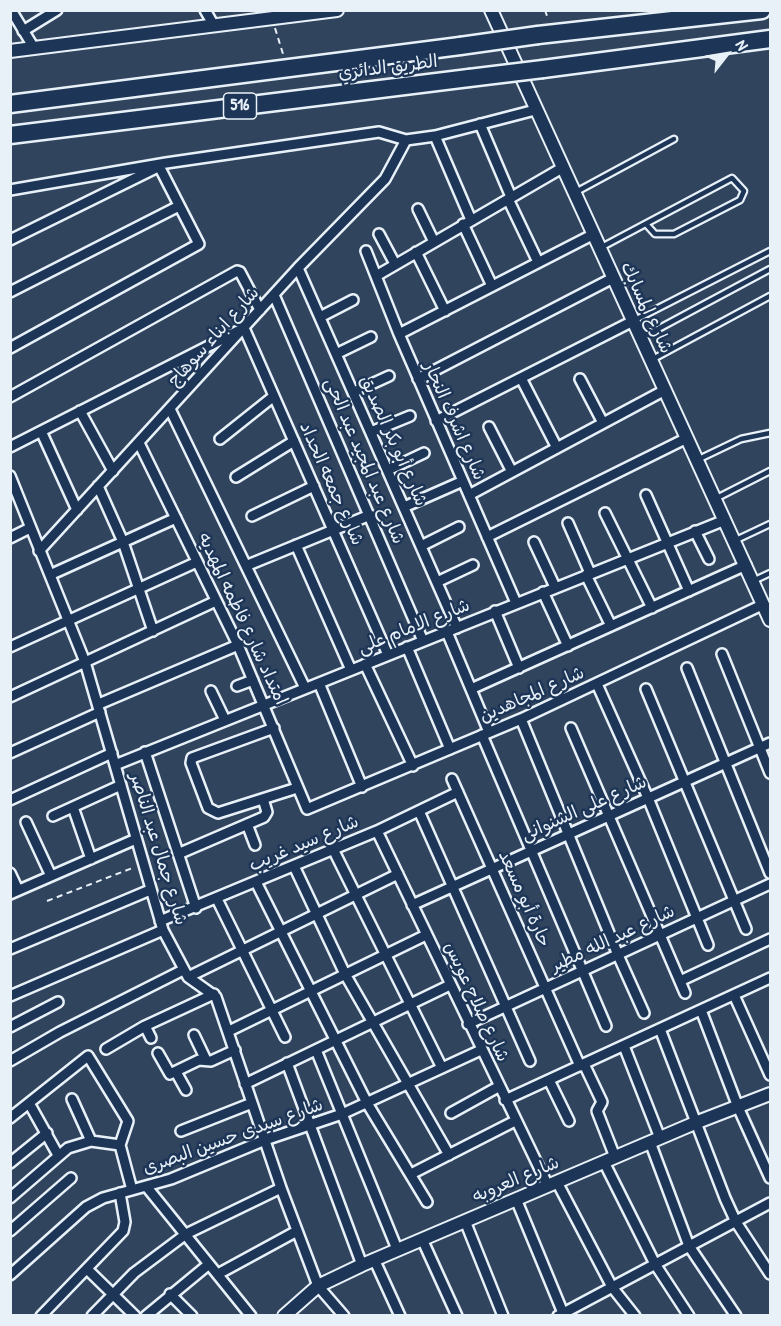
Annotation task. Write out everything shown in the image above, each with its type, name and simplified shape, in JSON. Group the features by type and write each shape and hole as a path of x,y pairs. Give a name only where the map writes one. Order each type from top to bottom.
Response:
{"highway":[{"name":"الطريق الدائري","path":"10,104 538,36 762,10"},
{"name":"الطريق الدائري","path":"10,135 771,39"}],"street":[{"path":"11,10 34,48"},
{"path":"23,31 57,10"},
{"path":"205,10 213,24"},
{"path":"10,51 337,10"},
{"name":"شارع المسابك","path":"491,10 592,235 771,620"},
{"path":"10,190 380,132 406,140 435,136 535,110"},
{"path":"480,124 538,262"},
{"path":"435,136 492,286"},
{"name":"شارع ابناء سوهاج","path":"39,551 298,268 385,179 406,140"},
{"path":"10,348 198,245 163,165"},
{"path":"10,240 163,165"},
{"path":"376,276 562,168"},
{"path":"10,292 179,206"},
{"path":"418,209 434,242"},
{"path":"380,234 394,264"},
{"path":"399,334 592,235"},
{"name":"شارع اشرف النجار","path":"366,251 418,379 516,603"},
{"path":"416,252 445,311"},
{"name":"شارع أبو بكر الصديق","path":"298,268 457,628"},
{"path":"10,397 237,271 240,272 261,310"},
{"path":"418,379 613,278"},
{"name":"شارع عبد المجيد عبد الحى","path":"274,295 423,641"},
{"path":"320,317 353,300"},
{"path":"436,421 633,321"},
{"path":"10,447 244,328"},
{"name":"شارع جمعه الحداد","path":"244,328 388,655"},
{"path":"336,354 371,338"},
{"path":"354,392 389,376"},
{"path":"521,378 557,448"},
{"path":"580,379 603,423"},
{"path":"469,495 664,390"},
{"path":"220,439 274,396"},
{"path":"170,409 248,565 305,688"},
{"path":"80,411 113,471"},
{"path":"371,432 410,416"},
{"path":"489,427 512,472"},
{"path":"41,431 77,510"},
{"path":"487,537 687,438"},
{"path":"236,477 294,441"},
{"name":"امتداد شارع فاطمه المهديه","path":"139,443 238,645 265,705 305,808 310,809"},
{"path":"388,470 424,453"},
{"name":"شارع جمال عبد الناصر","path":"10,476 39,551 52,574 85,662 161,925 186,974"},
{"path":"404,507 463,481"},
{"path":"98,486 123,542 153,631"},
{"path":"252,516 314,486"},
{"path":"646,495 689,591"},
{"path":"605,513 652,608"},
{"path":"248,565 370,515"},
{"path":"52,574 176,518"},
{"name":"شارع الامام على","path":"115,765 724,519"},
{"path":"568,524 611,626"},
{"path":"421,546 459,527"},
{"path":"10,538 30,528"},
{"path":"695,531 709,558"},
{"path":"534,542 555,587"},
{"path":"296,545 351,670"},
{"path":"10,647 69,618 197,562"},
{"path":"437,582 473,565"},
{"path":"471,689 746,565"},
{"path":"543,592 568,646"},
{"path":"10,697 216,602"},
{"name":"شارع المجاهدين","path":"310,809 521,719 764,604"},
{"path":"495,611 519,668"},
{"path":"447,632 471,689 531,852 606,1026"},
{"path":"10,753 100,708 238,645"},
{"path":"407,647 450,749"},
{"path":"722,654 771,773"},
{"path":"365,664 412,766"},
{"path":"687,668 771,873"},
{"path":"237,686 253,680"},
{"path":"319,682 362,788"},
{"path":"597,684 648,798 708,945"},
{"path":"646,689 746,930"},
{"path":"212,691 225,720"},
{"path":"521,719 618,955 644,1012"},
{"path":"273,728 194,757 191,761 208,808 213,813 297,788"},
{"path":"571,728 685,993"},
{"name":"شارع على الشنوانى","path":"412,905 771,743"},
{"path":"145,752 196,908"},
{"path":"10,800 112,753"},
{"name":"حارة أبو مسعد","path":"452,779 546,988 602,1102 597,1111 609,1160"},
{"path":"53,816 121,785"},
{"name":"شارع سيد غريب","path":"10,996 196,908 377,831 458,792"},
{"path":"178,854 266,814 263,799"},
{"path":"74,807 91,859"},
{"path":"419,811 530,1061"},
{"path":"26,822 51,876"},
{"path":"247,824 255,845"},
{"name":"شارع صلاح عويس","path":"377,831 515,1121 612,1287 635,1316"},
{"path":"10,873 14,892 136,839"},
{"path":"333,849 442,1068"},
{"path":"294,866 345,974 449,1155"},
{"path":"10,1061 60,1032 242,950 398,874"},
{"path":"256,882 368,1103 427,1202"},
{"name":"شارع عبد الله مطير","path":"468,1024 771,884"},
{"path":"10,949 150,890"},
{"path":"217,899 285,1037"},
{"path":"229,1030 426,935"},
{"path":"680,981 771,939"},
{"path":"186,974 214,994 229,1030 280,1188 318,1286 344,1316"},
{"path":"505,1100 771,978"},
{"path":"245,1084 450,985"},
{"path":"106,1049 145,1026 214,994"},
{"path":"734,995 771,1075"},
{"path":"10,1027 58,1002"},
{"path":"700,1010 738,1107 771,1178"},
{"path":"145,1026 151,1038"},
{"path":"660,1029 695,1123 736,1222 771,1274"},
{"path":"194,1035 206,1060"},
{"path":"624,1046 689,1246 736,1316"},
{"path":"158,1053 168,1073 176,1072 199,1060 211,1061 235,1050"},
{"path":"316,1050 397,1249"},
{"name":"شارع سيدى حسين البصرى","path":"10,1275 86,1207 103,1198 174,1178 265,1140 342,1114 481,1050"},
{"path":"10,1119 88,1056 128,1121 120,1145 132,1190"},
{"path":"287,1063 362,1265"},
{"path":"176,1072 186,1090"},
{"path":"549,1080 569,1121"},
{"path":"451,1113 498,1087"},
{"name":"شارع العروبه","path":"285,1316 318,1286 375,1259 695,1123 771,1094"},
{"path":"72,1099 91,1141"},
{"path":"29,1103 58,1155"},
{"path":"181,1131 252,1103"},
{"path":"411,1174 515,1121"},
{"path":"10,1163 46,1133"},
{"path":"10,1198 58,1155 79,1143 91,1141 120,1145"},
{"path":"609,1160 655,1264 689,1316"},
{"path":"10,1231 71,1178"},
{"path":"146,1186 251,1316"},
{"path":"92,1316 134,1273 186,1234 280,1188"},
{"path":"40,1316 123,1231 125,1222 120,1193"},
{"path":"516,1199 561,1314 771,1203"},
{"path":"465,1221 502,1316"},
{"path":"218,1274 297,1231"},
{"path":"422,1239 457,1316"},
{"path":"375,1259 400,1316"},
{"path":"146,1316 170,1294 210,1264"},
{"path":"87,1269 135,1316"},
{"path":"170,1294 192,1316"},
{"path":"576,1306 583,1316"}],"lane":[{"path":"574,193 674,139"},
{"path":"599,248 732,178 744,191 740,200 674,234 655,234 646,224"},
{"path":"633,321 771,251"},
{"path":"640,338 771,269"},
{"path":"651,361 771,296"},
{"path":"697,460 741,439 771,433"},
{"path":"715,499 771,471"},
{"path":"734,541 771,524"},
{"path":"753,581 771,573"}],"path":[{"path":"273,22 287,69"},
{"path":"47,901 143,864"}]}
